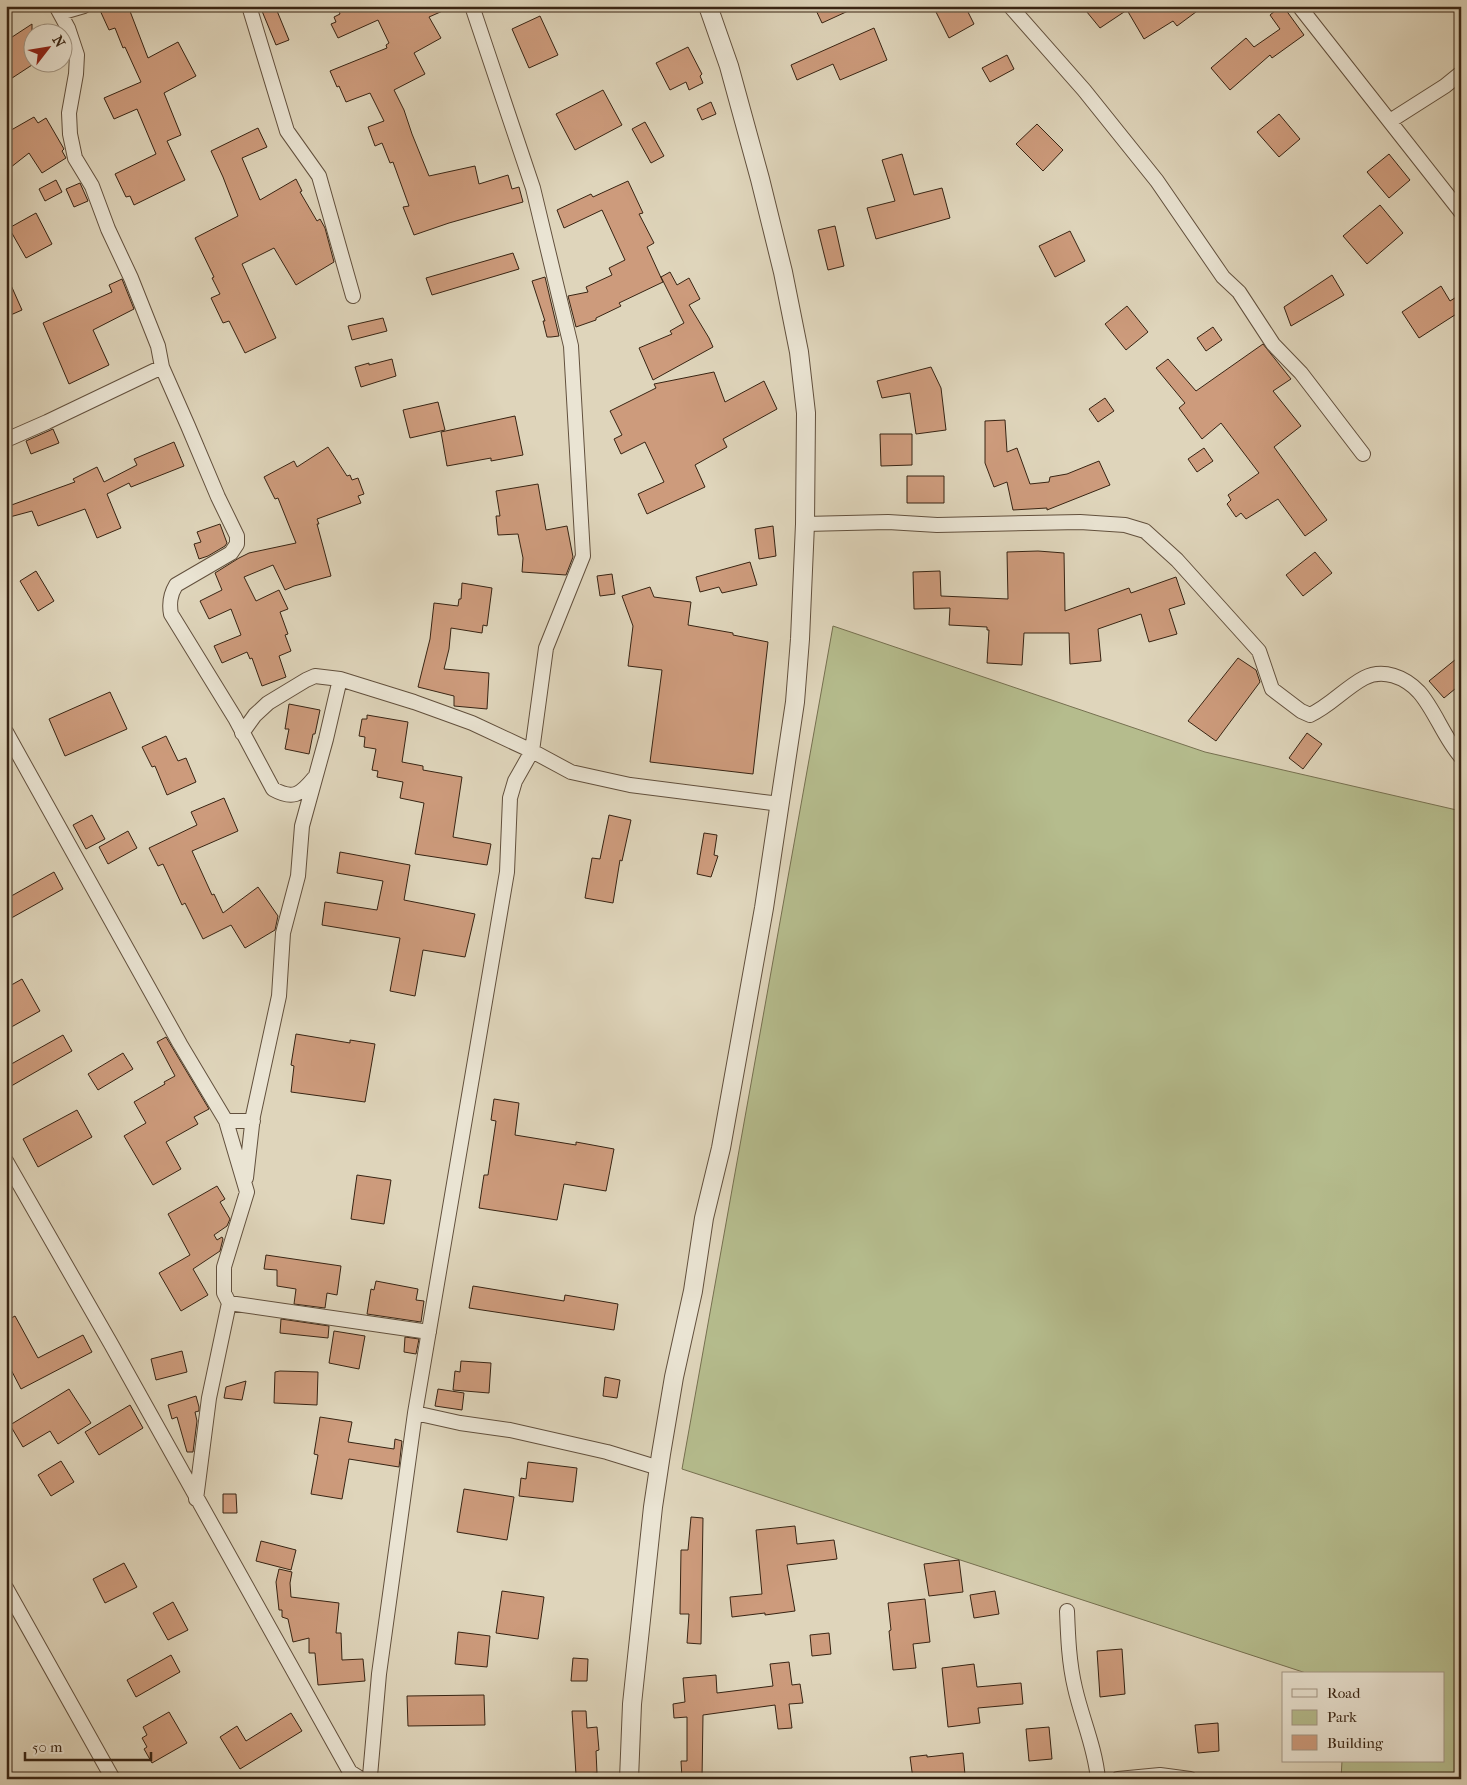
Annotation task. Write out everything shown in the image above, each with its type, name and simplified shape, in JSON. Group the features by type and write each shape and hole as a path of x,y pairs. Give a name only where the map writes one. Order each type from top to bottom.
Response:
{"street":[{"path":"84,6 58,10 68,28 77,54 76,74 69,113 70,134 75,158 92,186 108,229 131,278 158,346 162,367 218,497 238,536 237,544 231,553 176,586 171,594 169,604 171,614 235,718 273,789 284,795 292,796 303,791 314,778"},
{"path":"249,6 287,131 319,176 353,296"},
{"path":"372,1779 370,1776 379,1674 415,1413 507,872 510,798 516,780 532,751 546,648 583,556 571,346 533,188 472,6"},
{"path":"629,1779 632,1704 659,1468 674,1377 693,1291 704,1218 721,1148 764,908 795,702 800,638 805,524 806,413 799,352 783,272 760,179 729,66 708,6"},
{"path":"1010,6 1084,90 1157,181 1223,277 1240,292 1273,344 1301,373 1363,454"},
{"path":"1298,6 1461,212"},
{"path":"1390,121 1445,86 1461,73"},
{"path":"6,440 162,367"},
{"path":"805,524 888,522 937,525 1080,522 1125,525 1145,531 1177,560 1259,651 1272,689 1301,711 1310,715 1319,711 1364,678 1381,672 1401,678 1419,692 1461,757"},
{"path":"242,733 255,715 268,703 306,680 316,676 340,679 414,702 472,723 572,772 630,785 780,804"},
{"path":"246,1185 253,1121 279,996 283,933 298,876 302,826 340,679"},
{"path":"6,732 180,1044 226,1121 248,1192 224,1267 224,1293 229,1303 209,1398 196,1499"},
{"path":"226,1121 253,1121"},
{"path":"6,1161 111,1344 350,1772 361,1779"},
{"path":"229,1303 429,1332"},
{"path":"415,1413 460,1423 510,1430 607,1452 659,1468"},
{"path":"6,1588 114,1779"},
{"path":"1067,1610 1070,1659 1075,1689 1097,1764 1098,1779"},
{"path":"1118,1779 1160,1775 1190,1779"}],"green space":[{"path":"833,626 1205,752 1461,811 1461,1779 1341,1779 1342,1762 1444,1762 1444,1672 1303,1672 682,1469"}],"building":[{"path":"98,6 128,6 148,58 178,42 196,76 164,93 181,135 167,141 185,180 134,205 130,196 126,197 115,174 156,154 137,109 114,119 104,98 141,82 115,28 109,30"},
{"path":"275,6 289,40 276,45 262,11"},
{"path":"337,6 454,6 429,17 441,38 414,53 425,74 394,90 404,110 429,176 475,166 479,184 508,175 512,189 519,187 523,202 414,235 403,207 409,206 393,162 390,163 382,143 375,146 368,127 384,121 370,93 346,102 330,71 387,48 386,45 389,43 378,20 338,38 331,24 336,22 334,17 340,14"},
{"path":"814,6 859,6 822,23"},
{"path":"933,6 965,6 974,24 949,38"},
{"path":"1082,6 1204,6 1177,26 1173,21 1144,39 1127,10 1100,28"},
{"path":"1283,6 1304,35 1272,58 1270,55 1230,90 1211,68 1246,38 1254,47 1280,29 1270,15"},
{"path":"540,16 558,55 529,68 512,29"},
{"path":"874,28 887,60 840,80 833,64 797,80 791,65"},
{"path":"22,31 22,72 6,82 6,41"},
{"path":"688,47 702,74 700,76 703,83 689,90 686,82 670,90 656,63"},
{"path":"1007,55 1014,69 990,82 982,68"},
{"path":"603,90 622,125 575,150 556,114"},
{"path":"711,102 716,114 702,120 697,109"},
{"path":"1279,114 1300,139 1279,157 1257,132"},
{"path":"34,117 38,123 46,118 64,149 62,151 66,158 42,173 29,153 6,171 6,133"},
{"path":"645,122 664,156 651,163 632,129"},
{"path":"1037,124 1063,150 1043,171 1016,144"},
{"path":"258,128 267,147 242,158 260,200 296,179 302,191 300,192 317,221 320,219 325,228 334,262 296,285 274,248 242,264 276,338 245,353 229,321 223,323 211,298 220,294 195,238 238,216 211,151"},
{"path":"902,154 914,195 942,188 950,218 876,239 867,208 895,201 882,160"},
{"path":"1389,154 1410,180 1389,198 1367,172"},
{"path":"56,180 62,192 45,201 39,189"},
{"path":"628,181 643,213 639,214 654,243 647,247 663,282 619,303 621,306 596,318 596,320 576,327 568,296 588,292 586,287 612,275 609,268 625,260 602,210 564,228 557,210 591,194 593,197"},
{"path":"80,183 88,201 74,207 66,189"},
{"path":"1380,205 1403,233 1367,264 1343,236"},
{"path":"36,213 52,244 26,258 9,228"},
{"path":"835,226 844,266 828,270 818,230"},
{"path":"1070,231 1085,261 1055,277 1039,246"},
{"path":"513,253 519,269 432,295 426,278"},
{"path":"670,272 677,285 689,278 700,299 689,305 713,347 653,380 639,348 672,334 670,331 684,323 661,277"},
{"path":"6,274 22,310 6,317"},
{"path":"1332,275 1344,295 1291,326 1284,307"},
{"path":"545,277 559,336 547,337 543,321 545,321 532,281"},
{"path":"122,279 134,309 93,330 109,365 69,384 43,323 112,292 109,285"},
{"path":"1441,286 1450,301 1461,294 1461,311 1419,338 1402,312"},
{"path":"1127,306 1148,332 1126,350 1105,324"},
{"path":"383,318 387,331 352,340 348,326"},
{"path":"1213,327 1222,340 1206,351 1197,338"},
{"path":"1263,344 1291,379 1273,391 1301,426 1274,447 1327,520 1305,536 1278,499 1246,519 1241,513 1236,517 1227,504 1231,500 1228,495 1259,473 1221,423 1202,439 1179,408 1185,403 1156,368 1168,359 1196,391"},
{"path":"392,359 396,376 361,387 355,367"},
{"path":"931,367 941,388 946,430 916,434 910,393 882,398 877,381"},
{"path":"714,372 725,402 764,381 777,409 723,439 727,447 695,465 705,487 647,514 638,494 664,482 645,442 621,454 614,439 622,435 610,411 656,388 654,384"},
{"path":"1105,398 1114,411 1098,422 1089,409"},
{"path":"438,402 445,430 410,438 403,410"},
{"path":"515,416 523,455 491,461 491,458 447,466 441,432"},
{"path":"1005,420 1007,452 1017,448 1030,484 1049,482 1050,477 1067,474 1099,461 1110,485 1047,510 1047,508 1013,510 1007,482 994,487 985,463 985,421"},
{"path":"53,429 59,443 31,454 26,441"},
{"path":"880,434 912,434 912,465 881,466"},
{"path":"174,442 184,466 131,487 129,483 107,494 121,528 97,538 85,509 38,526 32,511 6,518 6,507 75,482 73,479 97,467 104,482 137,465 134,459"},
{"path":"328,447 347,476 350,475 352,480 358,478 364,494 358,496 361,503 317,519 331,576 285,590 273,565 244,577 256,601 279,590 288,609 280,612 288,634 285,635 291,651 279,656 286,677 262,686 252,658 250,659 247,652 222,663 214,646 241,635 231,609 209,619 200,601 222,590 215,573 239,558 249,553 296,543 278,498 275,499 264,477 294,461 297,467"},
{"path":"1204,448 1213,461 1197,472 1188,459"},
{"path":"907,476 944,476 944,503 907,503"},
{"path":"538,484 546,530 567,526 573,557 566,575 522,572 523,558 518,534 498,535 496,516 500,516 496,491"},
{"path":"220,524 227,543 208,556 199,559 194,544 201,542 197,532"},
{"path":"773,526 776,556 759,559 755,529"},
{"path":"1038,551 1064,553 1065,611 1129,588 1131,593 1176,577 1185,604 1169,609 1177,634 1149,642 1141,614 1098,629 1101,661 1070,664 1069,633 1024,633 1022,665 987,663 989,630 987,630 987,627 949,625 950,608 914,609 913,572 940,571 941,596 1008,599 1007,552"},
{"path":"1315,552 1332,573 1303,596 1286,575"},
{"path":"750,562 757,585 722,593 719,587 700,592 696,577"},
{"path":"36,571 54,601 38,611 20,581"},
{"path":"612,574 615,594 600,596 597,576"},
{"path":"462,583 492,588 487,626 483,625 482,633 451,628 449,649 444,669 489,673 487,709 454,706 454,696 418,687 430,639 434,603 458,606 459,599 461,599"},
{"path":"650,587 654,597 691,602 688,625 733,633 733,635 768,642 753,774 650,762 662,670 628,666 633,626 622,596"},
{"path":"1461,655 1461,684 1444,698 1429,681"},
{"path":"1238,658 1256,670 1260,682 1216,741 1188,721"},
{"path":"110,692 127,729 65,756 49,719"},
{"path":"289,704 320,710 309,754 285,749 289,729 285,729"},
{"path":"367,715 408,722 402,762 423,766 423,770 462,777 453,837 491,844 487,865 415,854 424,803 400,798 403,782 377,777 378,771 372,770 376,749 364,747 365,737 359,736 362,719 367,719"},
{"path":"1307,733 1322,744 1303,769 1289,758"},
{"path":"166,736 178,761 186,758 196,782 167,795 155,766 152,767 142,747"},
{"path":"224,798 238,831 192,851 212,895 214,894 223,913 258,887 278,916 275,930 245,948 231,925 203,939 185,903 182,905 163,864 158,866 149,848 197,825 191,812"},
{"path":"92,815 105,839 86,849 73,825"},
{"path":"609,815 631,820 622,861 620,860 613,903 585,898 592,858 600,859"},
{"path":"128,831 137,848 108,864 99,847"},
{"path":"704,833 717,835 714,855 718,856 711,877 697,874"},
{"path":"340,852 410,865 404,900 475,914 465,957 423,950 415,996 390,991 400,938 322,925 325,902 377,910 383,881 337,873"},
{"path":"54,872 63,889 6,921 6,899"},
{"path":"22,979 40,1011 6,1030 6,988"},
{"path":"296,1034 350,1043 350,1040 375,1044 365,1102 291,1092 294,1066 291,1065"},
{"path":"63,1035 72,1051 6,1089 6,1067"},
{"path":"166,1037 209,1109 194,1117 198,1124 166,1142 181,1169 153,1185 124,1136 146,1123 134,1102 175,1076 157,1042"},
{"path":"123,1053 133,1069 98,1090 88,1074"},
{"path":"494,1099 519,1103 515,1135 576,1145 576,1142 614,1149 606,1191 564,1184 557,1220 479,1208 484,1175 488,1175 496,1121 491,1120"},
{"path":"77,1110 92,1137 38,1167 23,1139"},
{"path":"357,1175 391,1180 384,1224 351,1219"},
{"path":"217,1186 225,1199 220,1202 230,1219 227,1226 214,1235 217,1240 222,1237 223,1239 220,1251 193,1269 208,1295 181,1311 159,1273 190,1255 168,1214"},
{"path":"266,1255 341,1266 337,1295 327,1293 325,1308 294,1304 296,1289 277,1286 277,1270 264,1269"},
{"path":"376,1281 418,1289 416,1300 424,1301 421,1322 367,1314 371,1289 374,1290"},
{"path":"473,1286 564,1301 565,1295 618,1304 614,1330 469,1308"},
{"path":"15,1316 38,1358 83,1335 92,1352 21,1389 6,1360 6,1321"},
{"path":"281,1319 329,1326 328,1338 280,1333"},
{"path":"334,1331 365,1336 359,1369 329,1363"},
{"path":"405,1337 419,1339 416,1354 404,1352"},
{"path":"182,1351 187,1372 156,1380 151,1359"},
{"path":"461,1361 491,1363 489,1393 453,1390 455,1371 460,1372"},
{"path":"275,1372 318,1372 317,1405 274,1403"},
{"path":"605,1377 620,1380 617,1398 603,1396"},
{"path":"246,1381 242,1400 224,1398 226,1387"},
{"path":"69,1389 91,1423 58,1444 50,1431 23,1447 10,1425"},
{"path":"438,1389 464,1393 462,1410 435,1406"},
{"path":"196,1396 199,1411 195,1412 197,1421 193,1452 187,1452 177,1417 172,1419 168,1405"},
{"path":"130,1405 143,1428 99,1455 85,1432"},
{"path":"320,1417 352,1422 348,1442 394,1449 395,1439 402,1441 399,1467 349,1459 342,1499 311,1494 318,1455 314,1454"},
{"path":"61,1461 74,1482 51,1496 38,1475"},
{"path":"528,1462 577,1468 573,1502 519,1496 521,1478 526,1479"},
{"path":"464,1489 514,1497 507,1540 457,1532"},
{"path":"223,1494 236,1494 237,1513 223,1513"},
{"path":"691,1517 703,1518 701,1644 687,1643 689,1614 680,1614 681,1550 688,1550"},
{"path":"795,1526 797,1544 834,1540 837,1559 787,1565 795,1611 732,1617 730,1597 762,1594 756,1530"},
{"path":"261,1541 296,1550 291,1570 256,1561"},
{"path":"959,1560 963,1592 929,1596 924,1564"},
{"path":"124,1563 137,1587 105,1603 93,1579"},
{"path":"279,1569 292,1572 290,1583 291,1597 339,1603 336,1633 341,1633 342,1660 363,1659 365,1681 318,1685 315,1653 309,1653 309,1638 293,1642 288,1619 282,1617 282,1610 279,1610 276,1582"},
{"path":"502,1591 544,1597 538,1639 496,1633"},
{"path":"995,1591 999,1614 974,1618 970,1595"},
{"path":"925,1599 930,1642 913,1644 916,1668 893,1670 888,1603"},
{"path":"173,1602 188,1630 168,1640 153,1613"},
{"path":"458,1632 490,1636 487,1667 455,1664"},
{"path":"829,1633 831,1654 812,1656 810,1635"},
{"path":"1122,1649 1125,1694 1100,1697 1097,1651"},
{"path":"171,1655 180,1672 136,1697 127,1680"},
{"path":"573,1658 588,1659 587,1681 571,1681"},
{"path":"789,1662 792,1685 800,1684 803,1703 789,1704 792,1728 778,1729 775,1705 703,1715 702,1779 682,1779 681,1761 687,1761 687,1717 674,1718 673,1704 685,1702 683,1678 716,1675 717,1693 773,1686 770,1664"},
{"path":"974,1664 977,1687 1021,1683 1023,1704 978,1708 980,1723 948,1727 942,1668"},
{"path":"484,1695 485,1725 408,1726 407,1696"},
{"path":"572,1711 586,1711 587,1728 597,1727 599,1750 596,1751 597,1773 576,1775"},
{"path":"169,1712 187,1743 152,1763 144,1749 147,1747 142,1738 147,1735 143,1727"},
{"path":"291,1713 302,1731 240,1769 220,1737 237,1726 246,1741"},
{"path":"1218,1723 1219,1751 1198,1753 1195,1725"},
{"path":"1049,1727 1052,1759 1029,1761 1026,1729"},
{"path":"963,1753 965,1775 940,1779 913,1779 910,1757"}]}
